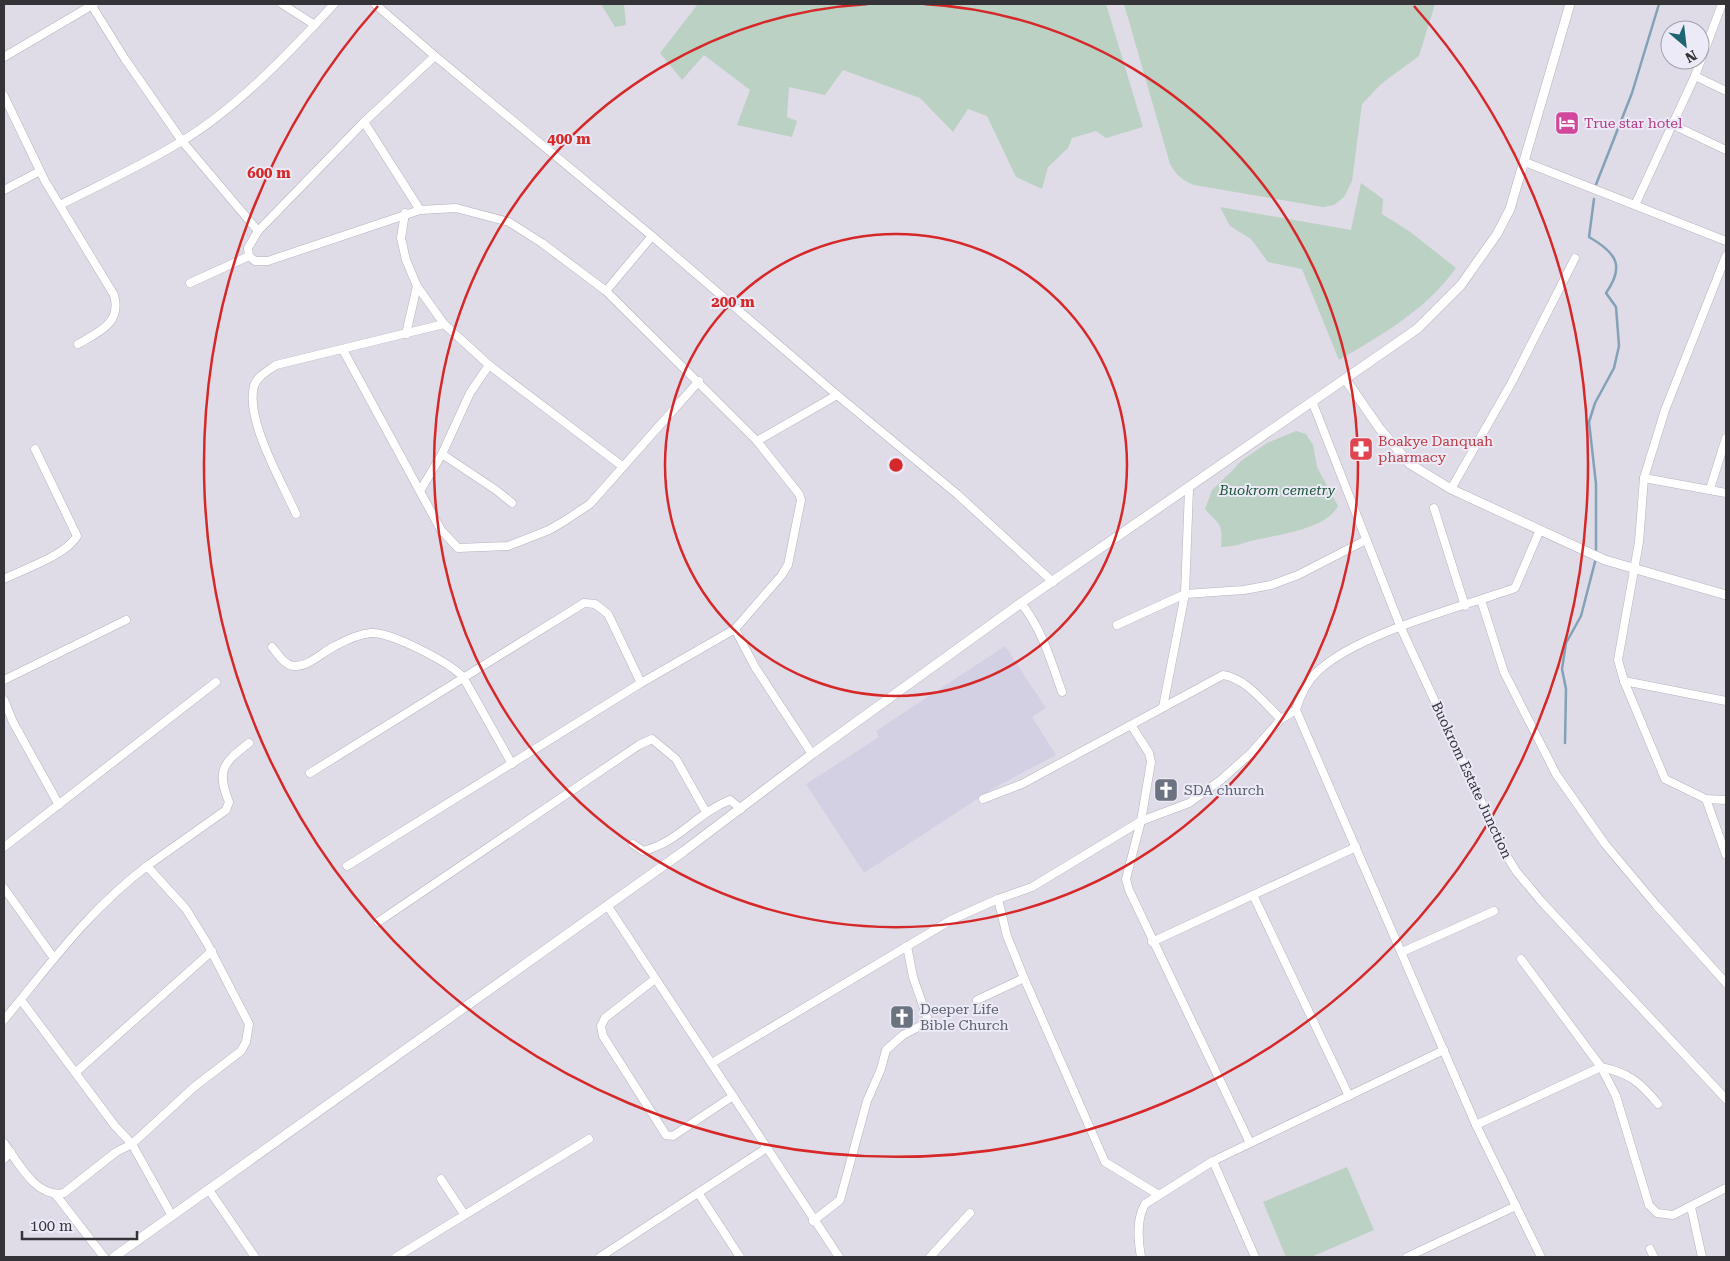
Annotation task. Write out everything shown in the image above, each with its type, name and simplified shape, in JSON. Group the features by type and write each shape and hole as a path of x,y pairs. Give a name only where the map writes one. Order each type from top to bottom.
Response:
{"street":[{"path":"282,4 315,25"},
{"path":"60,205 182,141 236,100 295,47 334,4"},
{"path":"375,4 652,236 837,395 957,494 1053,582"},
{"path":"114,1257 684,852 812,754 1021,604 1417,329 1456,291 1497,234 1510,209 1570,4"},
{"path":"1635,205 1694,76 1722,4"},
{"path":"4,57 93,5 125,59 182,141 258,231"},
{"path":"347,866 641,683 735,629 781,576 788,565 801,500 799,494 757,441 699,381 606,291 542,243 508,222 456,208 420,210 405,213 268,261 255,261 250,256 248,248 258,231 364,122 435,56"},
{"path":"1694,76 1726,91"},
{"path":"4,96 40,171 114,295 117,306 112,319 103,330 78,344"},
{"path":"364,122 420,210"},
{"path":"1671,124 1726,150"},
{"path":"1525,162 1726,241"},
{"path":"4,190 40,171"},
{"path":"405,213 402,238 406,260 417,286 444,324 489,365 622,466"},
{"path":"606,291 652,236"},
{"path":"190,283 250,256"},
{"path":"1726,256 1665,410 1644,478 1635,569 1618,660 1624,681 1665,778 1706,799 1726,800"},
{"path":"1451,490 1512,382 1575,258"},
{"path":"406,334 417,286"},
{"path":"296,514 260,432 252,402 255,384 263,374 276,365 444,324"},
{"path":"343,350 441,530 458,548 508,546 549,530 590,504 699,381"},
{"path":"420,491 442,454 470,393 489,365"},
{"path":"1346,380 1380,428 1410,464 1451,490 1539,532 1605,560 1726,595"},
{"path":"757,441 837,395"},
{"name":"Buokrom Estate Junction","path":"1312,402 1401,628 1505,853 1516,871 1595,960 1726,1099"},
{"path":"1710,489 1726,438"},
{"path":"4,579 64,550 74,542 77,536 34,449"},
{"path":"442,454 496,490 512,504"},
{"path":"1644,478 1726,493"},
{"path":"1162,708 1186,594 1189,489"},
{"path":"1434,508 1465,606"},
{"path":"1539,532 1515,588 1401,628 1342,654 1318,671 1300,695 1296,710 1476,1125 1541,1257"},
{"path":"1117,625 1186,594 1244,590 1272,585 1298,575 1366,540"},
{"path":"1481,600 1504,672 1556,774 1605,844 1656,905 1726,983"},
{"path":"310,773 584,603 596,604 608,614 641,683"},
{"path":"1021,604 1031,616 1046,646 1062,692"},
{"path":"4,680 126,620"},
{"path":"735,629 755,667 812,754"},
{"path":"272,647 287,664 294,666 305,664 334,646 356,637 371,633 394,637 446,663 463,677 512,764"},
{"path":"982,799 1022,784 1223,675 1232,676 1241,682 1281,719"},
{"path":"1624,681 1726,702"},
{"path":"4,847 216,682"},
{"path":"4,700 13,722 59,805"},
{"path":"712,1063 951,920 998,899 1032,887 1061,872 1141,821 1188,803 1222,779 1251,753 1281,719 1296,710"},
{"path":"1131,725 1149,753 1151,762 1141,821 1126,879 1152,942 1250,1143"},
{"path":"378,922 639,744 652,739 676,759 706,812"},
{"path":"4,1020 53,957 91,914 147,866 226,810 229,806 223,787 223,766 228,759 249,743"},
{"path":"1706,799 1726,855"},
{"path":"634,844 643,851 673,839 706,812 730,800 741,809"},
{"path":"673,839 684,852"},
{"path":"1152,942 1356,847"},
{"path":"4,1143 32,1181 46,1192 56,1195 64,1193 116,1152 132,1144 194,1087 240,1051 246,1042 249,1024 212,951 186,909 147,866"},
{"path":"5,892 53,957"},
{"path":"1253,895 1349,1096"},
{"path":"998,899 1007,936 1024,978 1105,1162 1159,1196"},
{"path":"607,905 712,1063 765,1149 838,1257"},
{"path":"1402,952 1494,911"},
{"path":"813,1220 840,1200 867,1101 881,1069 886,1050 903,1035 924,1024 927,1017 913,977 907,946"},
{"path":"76,1072 212,951"},
{"path":"1521,959 1601,1068 1616,1096 1650,1205 1657,1212 1665,1215 1674,1215 1726,1188"},
{"path":"977,1000 1024,978"},
{"path":"655,979 605,1018 601,1026 603,1036 666,1135 673,1136 733,1096"},
{"path":"21,1000 115,1126 132,1144 172,1216"},
{"path":"1141,1257 1138,1243 1140,1213 1145,1204 1213,1161 1444,1050"},
{"path":"1476,1125 1601,1068 1621,1071 1634,1079 1658,1104"},
{"path":"396,1257 589,1139"},
{"path":"600,1257 699,1194 765,1149"},
{"path":"4,1160 11,1152"},
{"path":"1213,1161 1255,1257"},
{"path":"441,1179 464,1214"},
{"path":"209,1190 255,1257"},
{"path":"699,1194 740,1257"},
{"path":"56,1195 104,1257"},
{"path":"1407,1257 1516,1206"},
{"path":"1691,1207 1702,1257"},
{"path":"930,1257 970,1213"},
{"path":"1650,1249 1654,1257"}],"shaded area":[{"path":"1005,646 1046,708 1032,717 1056,755 994,788 864,873 806,784 879,737 876,731"}],"green space":[{"path":"601,4 624,4 626,25 615,27"},
{"path":"698,4 1106,4 1143,127 1106,138 1096,131 1072,138 1068,148 1048,167 1042,189 1016,177 987,116 968,109 953,132 920,98 843,70 825,95 789,87 787,117 797,121 792,137 737,125 750,90 704,55 682,80 660,53"},
{"path":"1124,4 1435,4 1419,56 1381,84 1362,104 1352,181 1344,197 1334,205 1323,207 1194,185 1177,174 1170,164"},
{"path":"1361,183 1383,199 1382,214 1409,231 1456,268 1418,309 1387,331 1339,360 1302,269 1268,262 1251,239 1230,226 1220,207 1351,230"},
{"name":"Buokrom cemetry","path":"1296,431 1306,434 1313,445 1317,467 1338,506 1323,521 1312,526 1286,534 1221,547 1221,528 1205,509 1212,490 1241,461 1267,443"},
{"path":"1347,1167 1374,1230 1311,1257 1286,1257 1263,1202"}],"waterway":[{"path":"1595,187 1632,93 1659,4"},
{"path":"1594,199 1589,237 1605,248 1615,260 1615,275 1606,293 1616,307 1619,346 1614,368 1595,403 1589,422 1596,484 1596,553"},
{"path":"1565,743 1566,689 1562,669 1566,643 1581,616 1596,558"}],"place":[{"name":"True star hotel","path":"1567,123"},
{"name":"Boakye Danquah pharmacy","path":"1361,449"},
{"name":"SDA church","path":"1166,790"},
{"name":"Deeper Life Bible Church","path":"902,1017"}]}
